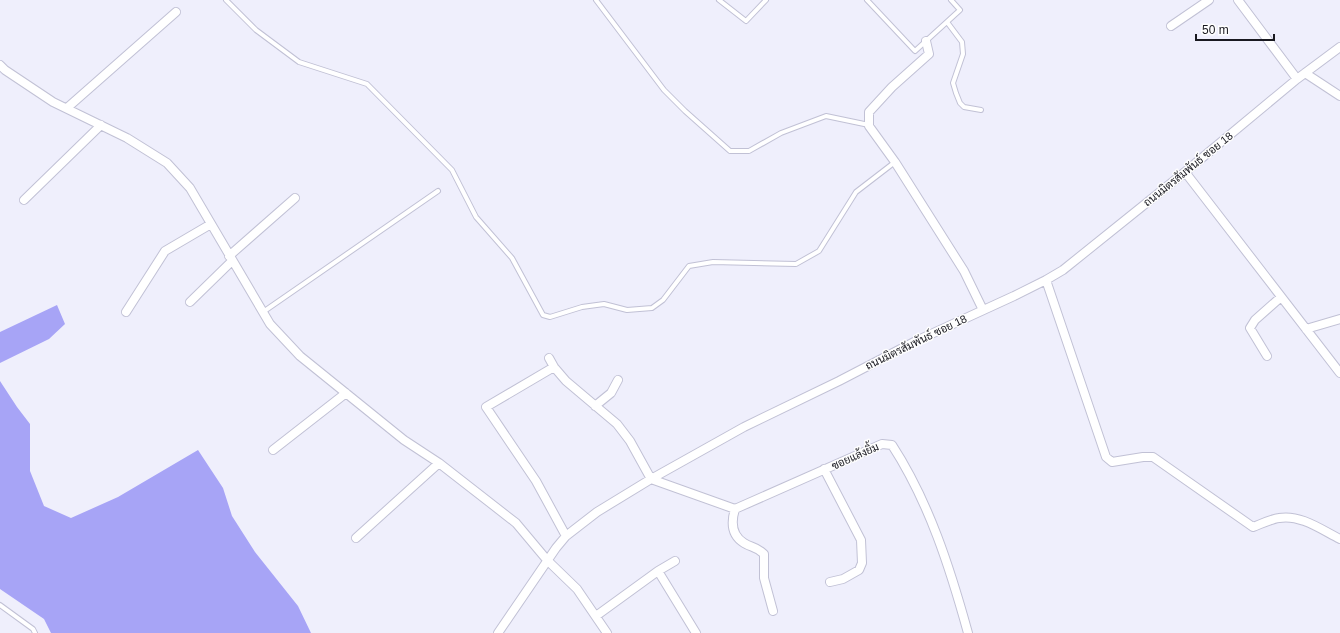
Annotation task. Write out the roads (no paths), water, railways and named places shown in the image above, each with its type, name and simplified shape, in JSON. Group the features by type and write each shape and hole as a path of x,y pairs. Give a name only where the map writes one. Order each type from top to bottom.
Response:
{"street":[{"path":"1171,26 1209,0"},
{"path":"1238,0 1297,79"},
{"path":"66,108 176,12"},
{"path":"926,42 929,54 892,87 869,112 869,126 895,162 964,271 983,310"},
{"name":"ถนนมิตรสัมพันธ์ ซอย 18","path":"498,633 547,560 566,536 596,512 744,427 839,381 916,341 1046,280 1063,270 1186,172 1297,79 1340,47"},
{"path":"0,65 5,70 53,102 127,138 167,163 190,188 270,324 300,356 404,440 516,523 547,560 577,589 607,633"},
{"path":"1305,73 1340,96"},
{"path":"24,200 100,125"},
{"path":"1186,172 1280,297 1340,373"},
{"path":"190,302 231,258 295,198"},
{"path":"126,312 165,251 211,224"},
{"path":"1046,280 1106,457 1112,462 1153,457 1253,527 1279,518 1292,518 1301,520 1340,539"},
{"path":"1267,356 1250,328 1255,320 1280,297"},
{"path":"1306,329 1340,319"},
{"path":"549,358 554,367 566,381 617,424 630,441 652,479 735,509 732,520 734,532 744,543 757,548 764,554 764,578 773,611"},
{"path":"554,367 486,407 536,481 566,536"},
{"path":"595,406 611,393 618,380"},
{"path":"273,450 346,393"},
{"name":"ซอยแล้งยิ้ม","path":"735,509 882,444 892,445 905,464 922,498 954,580 968,633"},
{"path":"356,538 438,464"},
{"path":"824,469 861,540 862,563 859,570 843,579 830,582"},
{"path":"596,616 658,571 675,561"},
{"path":"658,571 696,633"}],"lane":[{"path":"226,0 256,30 299,62 367,84 452,170 476,217 512,258 543,315 550,316 582,307 604,304 626,310 652,308 663,300 689,266 714,262 796,264 819,251 856,192 895,162"},
{"path":"596,0 664,90 730,151 749,151 781,132 826,116 869,126"},
{"path":"719,0 746,21 766,0"},
{"path":"867,0 915,51 960,10 951,0"},
{"path":"947,22 962,42 963,54 953,83 956,93 960,103 964,107 982,110"},
{"path":"263,313 438,191"},
{"path":"0,605 33,629 36,633"}]}
